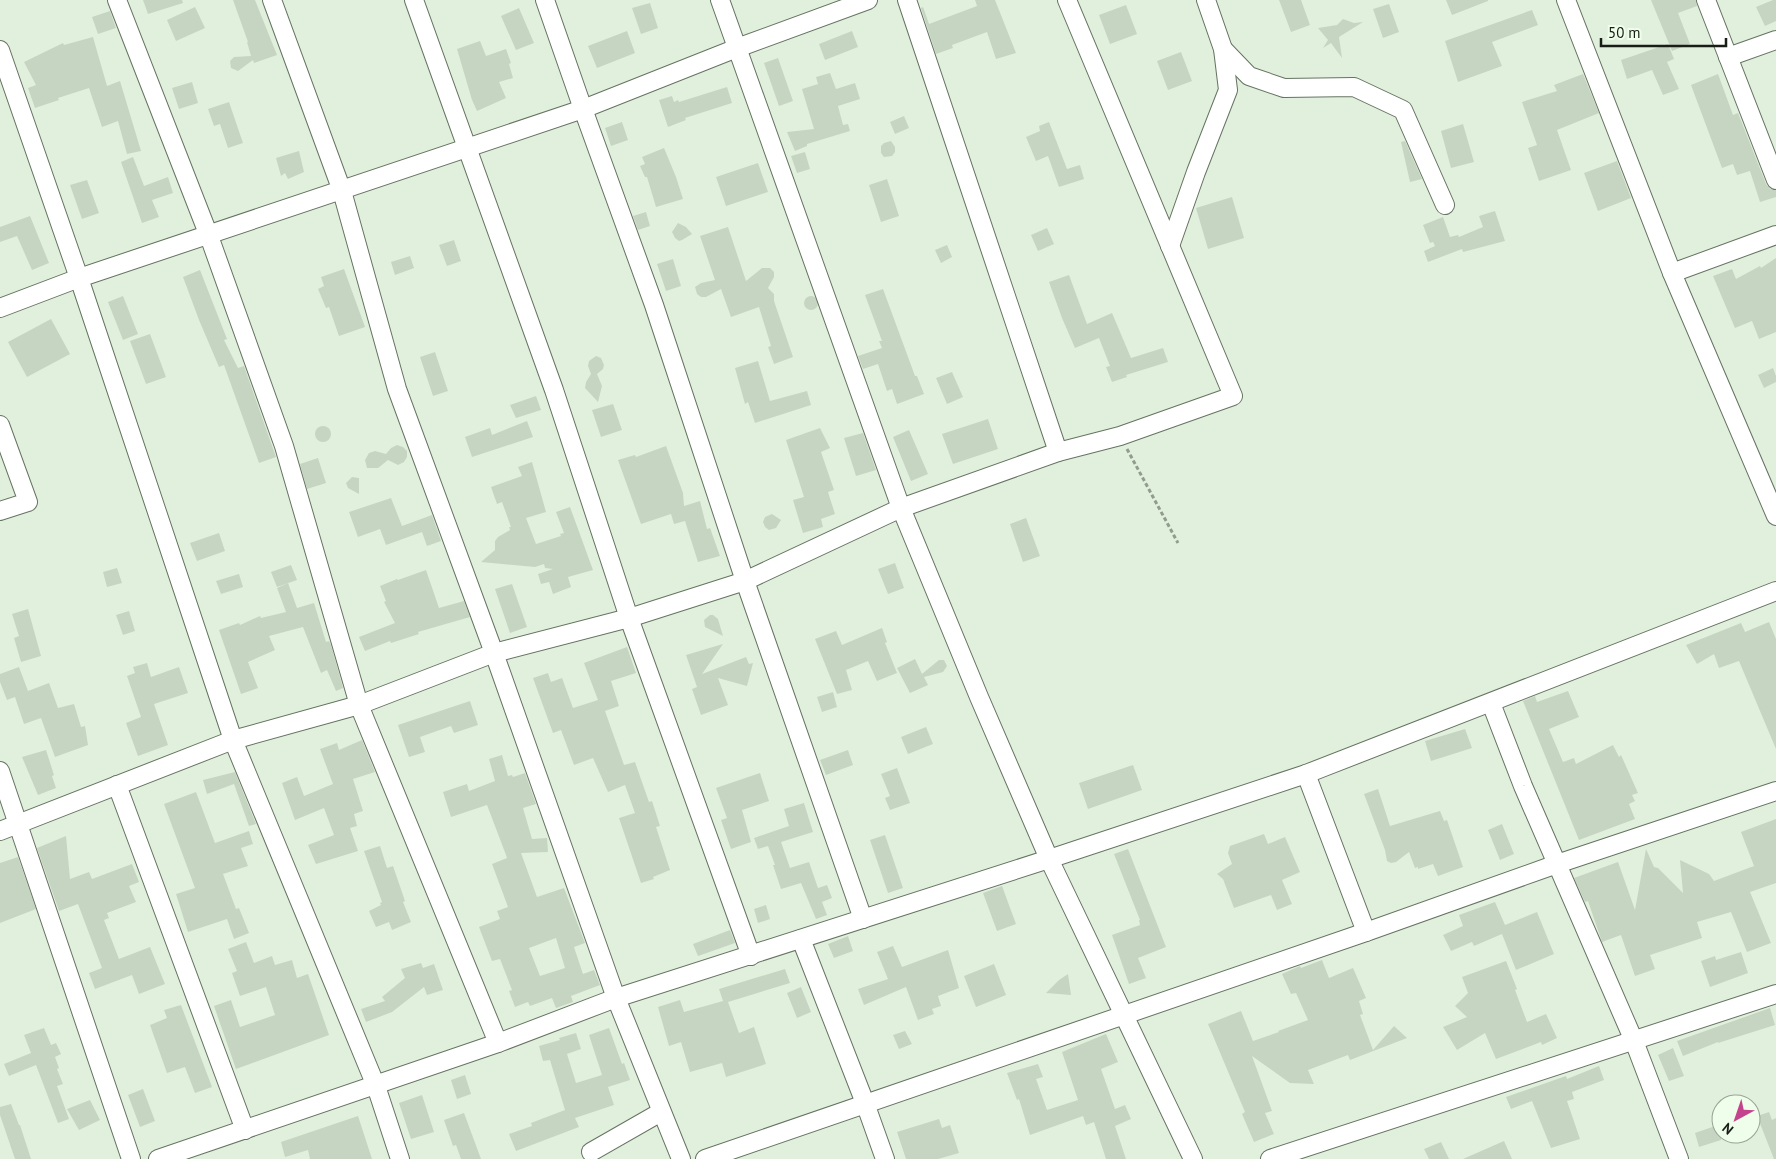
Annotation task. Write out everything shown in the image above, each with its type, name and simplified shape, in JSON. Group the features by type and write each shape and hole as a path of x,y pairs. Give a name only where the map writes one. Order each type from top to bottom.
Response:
{"street":[{"path":"116,0 209,236 284,446 359,706 498,1043"},
{"path":"272,0 342,191 397,389 494,654 616,998 681,1159"},
{"path":"414,0 554,390 629,618 750,956"},
{"path":"545,0 654,305 746,581 863,919"},
{"path":"720,0 901,508 1050,859 1193,1159"},
{"path":"0,308 79,278 209,236 583,109 737,48 868,0"},
{"path":"907,0 1058,452"},
{"path":"0,831 233,740 359,706 494,654 629,618 746,581 901,508 1058,452 1120,436 1233,396 1067,0"},
{"path":"1170,246 1228,90 1223,48 1206,0"},
{"path":"1566,0 1672,273 1776,516"},
{"path":"1706,0 1776,180"},
{"path":"1728,57 1776,40"},
{"path":"1223,48 1249,76 1284,88 1354,87 1403,110 1444,205"},
{"path":"0,50 79,278 233,740 376,1086 400,1159"},
{"path":"1672,273 1776,235"},
{"path":"0,425 28,502 0,511"},
{"path":"158,1159 376,1086 498,1043 616,998 1050,859 1306,774 1776,592"},
{"path":"1491,703 1523,786 1634,1041 1679,1159"},
{"path":"0,771 131,1159"},
{"path":"1306,774 1366,932"},
{"path":"117,785 245,1130"},
{"path":"705,1159 1776,790"},
{"path":"801,939 885,1159"},
{"path":"1270,1159 1776,994"},
{"path":"591,1152 661,1112"}],"path":[{"path":"1120,436 1178,543"}],"building":[{"path":"143,0 182,0 183,3 148,14"},
{"path":"233,0 255,0 277,55 254,63 253,60 238,71 231,68 230,61 234,57 251,56"},
{"path":"975,0 995,0 1016,53 996,59 987,32 952,45 953,48 936,54 921,8 923,7 929,24 977,6"},
{"path":"1279,0 1301,0 1310,25 1291,32"},
{"path":"1446,0 1488,0 1488,1 1452,15"},
{"path":"1651,0 1696,0 1697,6 1678,13 1690,44 1672,51"},
{"path":"1776,0 1776,21 1765,26 1756,7"},
{"path":"650,3 658,28 641,34 632,8"},
{"path":"1389,4 1399,32 1383,38 1373,9"},
{"path":"1126,5 1137,34 1110,44 1099,15"},
{"path":"195,7 205,28 176,41 167,20"},
{"path":"519,8 534,43 516,50 501,16"},
{"path":"1532,10 1538,25 1492,42 1502,66 1458,82 1445,41"},
{"path":"110,11 116,28 98,34 92,17"},
{"path":"1343,19 1354,23 1363,22 1339,37 1342,58 1331,43 1323,48 1328,40 1318,28 1337,25"},
{"path":"627,31 635,53 597,68 588,46"},
{"path":"852,31 858,47 825,60 819,44"},
{"path":"93,37 107,86 120,81 141,151 127,154 118,121 102,127 89,88 35,108 28,88 36,85 24,62 63,43 64,45"},
{"path":"480,41 486,56 506,49 511,63 509,64 513,78 499,82 506,98 477,111 457,49"},
{"path":"1668,44 1674,59 1667,62 1679,89 1663,95 1652,70 1627,79 1621,60"},
{"path":"1181,52 1192,81 1168,90 1157,61"},
{"path":"778,58 793,101 779,106 764,63"},
{"path":"830,73 836,89 855,83 860,99 838,106 843,125 848,124 850,131 807,144 807,146 795,151 787,132 814,129 802,89 818,84 816,77"},
{"path":"1583,74 1599,113 1557,130 1571,170 1539,181 1528,148 1537,145 1522,102 1557,91 1554,85"},
{"path":"1718,74 1733,115 1738,113 1766,184 1770,189 1776,190 1776,197 1760,202 1750,171 1737,175 1733,164 1722,168 1691,85"},
{"path":"192,82 198,103 179,109 172,88"},
{"path":"727,87 732,103 685,118 686,120 668,127 659,100 672,96 674,102 678,100 679,102"},
{"path":"229,102 243,143 228,148 220,124 214,126 208,109"},
{"path":"904,116 909,128 895,134 890,122"},
{"path":"622,122 628,140 611,146 605,128"},
{"path":"1049,122 1067,169 1080,165 1084,179 1059,187 1048,156 1036,161 1026,137 1040,131 1039,126"},
{"path":"1463,124 1474,162 1451,168 1441,131"},
{"path":"891,141 895,147 895,152 892,156 884,157 881,153 881,146"},
{"path":"1405,141 1422,179 1410,182 1401,142"},
{"path":"664,148 683,199 656,207 647,177 645,177 640,166 645,164 642,157"},
{"path":"299,151 304,172 288,179 285,173 281,176 276,158"},
{"path":"805,152 810,169 797,173 791,156"},
{"path":"133,157 144,186 168,177 173,193 152,200 159,217 142,223 121,162"},
{"path":"1617,161 1631,198 1598,211 1584,173"},
{"path":"758,163 768,192 726,206 716,177"},
{"path":"887,179 899,216 881,222 869,185"},
{"path":"87,180 99,213 82,219 70,185"},
{"path":"1232,197 1244,238 1208,249 1196,208"},
{"path":"1495,211 1505,241 1463,252 1462,249 1428,262 1424,251 1435,246 1433,242 1430,243 1423,225 1443,217 1450,237 1458,235 1459,237 1483,227 1479,216"},
{"path":"646,212 650,226 638,230 633,216"},
{"path":"30,216 49,263 32,270 17,236 0,242 0,227"},
{"path":"678,223 686,227 692,234 679,241 672,232"},
{"path":"728,227 746,281 762,268 770,268 774,272 774,277 768,288 774,294 774,301 793,357 774,364 768,347 771,346 759,307 731,317 721,289 706,297 701,297 697,294 695,287 701,283 715,280 700,236"},
{"path":"1047,228 1054,244 1038,251 1031,235"},
{"path":"454,240 461,261 447,266 439,245"},
{"path":"947,245 952,257 941,263 935,250"},
{"path":"410,256 414,268 395,275 391,262"},
{"path":"1776,258 1776,332 1759,339 1752,321 1735,328 1713,276 1732,269 1736,279 1760,266 1761,268"},
{"path":"673,259 681,286 666,291 657,264"},
{"path":"344,269 365,327 339,336 329,307 326,308 318,289 324,286 321,277"},
{"path":"200,270 227,339 224,340 238,368 244,366 276,457 259,463 224,365 219,367 199,320 183,277"},
{"path":"1069,275 1087,324 1112,313 1131,358 1163,348 1168,362 1126,375 1127,377 1112,382 1106,367 1110,366 1099,338 1075,348 1062,318 1049,282"},
{"path":"883,289 915,376 917,376 924,394 897,404 892,389 887,391 878,364 863,369 858,356 882,348 879,341 882,341 865,295"},
{"path":"123,296 138,334 123,340 108,302"},
{"path":"808,296 814,296 818,303 814,310 808,310 804,306 804,300"},
{"path":"51,319 70,354 27,377 8,342"},
{"path":"150,334 166,377 146,384 130,341"},
{"path":"435,352 448,391 433,396 420,357"},
{"path":"596,356 601,358 604,365 603,369 597,374 602,386 598,402 585,388 591,374 588,366 589,361"},
{"path":"758,361 770,401 807,391 811,405 755,423 748,402 745,404 735,368"},
{"path":"1773,368 1776,382 1764,388 1758,375"},
{"path":"952,372 963,397 947,404 936,378"},
{"path":"536,396 541,410 516,418 510,405"},
{"path":"613,404 622,430 601,437 592,410"},
{"path":"988,419 998,449 953,464 942,434"},
{"path":"527,421 533,437 472,457 465,437 490,428 492,435"},
{"path":"323,426 329,428 331,434 329,440 323,442 317,440 315,434 317,428"},
{"path":"820,428 830,448 821,452 834,490 828,492 835,514 821,519 823,527 803,533 793,500 804,497 786,440"},
{"path":"909,430 928,474 911,481 893,437"},
{"path":"863,433 876,470 856,476 844,438"},
{"path":"397,445 407,451 407,457 404,462 398,465 388,460 378,468 367,468 365,460 369,453 375,451 386,454"},
{"path":"666,446 683,493 684,506 700,501 707,529 710,528 720,556 698,562 685,521 674,524 671,514 641,524 618,460 635,455 636,457"},
{"path":"318,458 326,483 307,489 300,464"},
{"path":"532,462 546,512 526,518 536,544 561,536 560,534 564,533 556,512 570,507 593,570 568,577 571,587 553,594 549,582 541,584 538,574 553,569 545,568 544,564 535,567 481,562 495,550 495,541 498,537 510,530 509,527 511,527 502,502 497,504 491,487 522,476 518,467"},
{"path":"352,477 359,478 359,494 348,488 346,483"},
{"path":"391,498 402,526 432,515 441,541 427,546 422,532 386,545 380,529 358,537 349,512"},
{"path":"772,514 781,520 776,528 769,530 763,522 765,517"},
{"path":"1026,518 1040,556 1023,562 1010,524"},
{"path":"219,533 225,551 197,561 190,543"},
{"path":"895,563 904,588 888,594 878,569"},
{"path":"291,565 297,580 277,587 271,572"},
{"path":"117,568 122,583 107,587 103,572"},
{"path":"426,570 439,608 464,601 470,617 418,632 419,634 391,643 390,641 365,651 359,637 395,623 384,602 386,601 380,586"},
{"path":"239,574 243,587 221,594 216,581"},
{"path":"288,583 297,608 314,603 326,642 329,641 331,645 343,688 336,691 327,670 321,673 303,627 269,636 275,650 248,662 258,688 241,694 219,630 239,623 240,625 260,616 261,618 286,612 277,588"},
{"path":"512,584 527,627 510,633 495,589"},
{"path":"28,609 41,656 21,662 14,638 19,636 12,614"},
{"path":"129,611 135,631 123,635 116,615"},
{"path":"710,615 718,619 723,636 705,627 704,620"},
{"path":"1769,622 1776,639 1776,749 1739,661 1719,668 1714,654 1697,664 1686,645 1741,623 1745,632"},
{"path":"882,628 887,642 885,643 897,673 877,681 868,661 846,670 852,690 837,694 815,639 836,631 842,645"},
{"path":"723,644 702,674 746,657 749,664 753,663 747,686 718,678 728,705 701,715 692,689 697,687 686,655"},
{"path":"627,647 636,673 611,681 619,706 605,711 624,765 635,762 649,802 652,801 660,826 656,827 670,870 653,877 654,879 641,883 619,818 635,813 625,785 608,792 593,758 574,765 561,730 553,733 533,678 548,673 551,682 562,678 573,708 598,700 584,663"},
{"path":"915,659 922,674 939,660 944,660 947,666 943,672 924,677 928,685 910,693 897,668"},
{"path":"147,663 151,677 179,667 188,693 154,704 168,745 138,756 126,723 141,717 127,676 135,673 133,667"},
{"path":"19,667 28,691 49,683 58,708 74,704 81,727 85,726 88,745 55,757 41,718 24,724 15,697 7,700 0,682 0,674"},
{"path":"1568,691 1579,717 1549,729 1563,762 1574,758 1576,764 1613,745 1619,757 1621,755 1638,793 1632,795 1635,801 1629,804 1635,819 1579,840 1523,701 1535,696 1537,702"},
{"path":"833,692 837,707 822,712 817,697"},
{"path":"470,701 478,725 454,733 451,726 420,737 425,752 409,757 398,725"},
{"path":"926,727 933,744 908,754 901,737"},
{"path":"1465,729 1472,748 1431,761 1425,741"},
{"path":"362,740 375,772 353,779 363,811 354,814 357,826 350,828 358,851 316,864 308,845 334,835 324,808 295,820 282,783 297,777 304,796 333,784 320,749 337,743 339,750"},
{"path":"46,750 56,788 38,795 22,757"},
{"path":"848,750 853,765 826,775 820,760"},
{"path":"502,755 508,776 512,775 513,777 525,773 536,804 523,808 532,839 547,838 548,852 521,853 537,897 564,888 585,943 574,947 583,974 594,970 600,985 571,996 573,1002 556,1008 552,998 530,1006 528,1002 515,1007 509,991 512,990 500,959 492,961 479,927 500,919 497,911 508,907 492,864 507,858 487,805 451,817 443,792 467,784 469,791 495,781 489,759","holes":["556,938 565,968 540,976 529,948"]},
{"path":"1133,765 1142,790 1088,809 1079,783"},
{"path":"897,768 910,803 890,810 885,798 890,796 881,774"},
{"path":"235,772 256,824 249,826 234,784 207,794 203,780"},
{"path":"760,773 769,801 742,810 751,842 731,849 721,820 727,818 716,788"},
{"path":"1378,789 1390,826 1440,811 1444,821 1447,820 1463,867 1438,876 1433,864 1418,869 1418,867 1415,868 1409,852 1396,862 1391,863 1387,861 1385,850 1364,794"},
{"path":"196,792 215,843 249,831 253,844 241,848 248,866 223,874 236,909 239,908 249,933 234,939 227,919 188,932 176,894 195,888 164,804"},
{"path":"804,803 813,832 781,842 790,868 809,862 818,888 827,885 832,898 822,902 827,915 816,919 801,883 781,889 768,846 758,849 754,838 789,826 784,809"},
{"path":"1776,819 1776,883 1750,892 1771,943 1747,952 1731,912 1697,922 1702,938 1650,955 1655,969 1635,976 1621,935 1602,942 1588,901 1585,902 1574,878 1618,862 1635,910 1646,849 1654,867 1658,868 1683,893 1680,860 1709,874 1714,881 1754,866 1741,832"},
{"path":"1502,824 1514,854 1500,860 1488,830"},
{"path":"1264,834 1268,844 1285,837 1300,872 1282,880 1292,904 1277,910 1271,895 1234,908 1223,879 1217,874 1232,864 1228,853 1230,846"},
{"path":"885,835 903,888 888,893 870,840"},
{"path":"66,836 70,879 89,872 92,879 132,864 139,882 129,886 136,902 107,913 109,918 104,920 119,959 150,947 165,984 139,994 132,975 95,989 89,973 102,968 78,904 59,911 37,848"},
{"path":"380,846 387,868 393,866 411,922 392,930 389,922 376,927 369,911 381,905 380,903 382,902 364,851"},
{"path":"1128,849 1166,947 1138,958 1146,978 1129,984 1112,935 1140,925 1140,920 1114,854"},
{"path":"18,857 36,909 0,923 0,863"},
{"path":"1002,886 1016,924 997,931 983,893"},
{"path":"1495,902 1505,925 1537,912 1554,954 1516,970 1502,934 1474,946 1472,942 1451,951 1443,935 1463,926 1459,915"},
{"path":"766,905 770,919 758,923 754,909"},
{"path":"730,930 735,943 698,956 693,944"},
{"path":"848,936 853,951 834,958 828,944"},
{"path":"246,942 254,963 272,956 275,965 292,960 297,978 308,974 329,1035 236,1069 214,1006 231,1000 240,1027 275,1015 266,987 240,996 232,973 237,971 228,949"},
{"path":"893,946 902,967 948,950 959,988 938,996 941,1006 932,1009 934,1014 918,1020 906,987 864,1005 858,989 888,979 877,952"},
{"path":"1741,952 1748,973 1710,987 1701,961 1715,956 1716,960"},
{"path":"1322,960 1329,978 1353,968 1366,998 1359,1001 1363,1014 1360,1015 1373,1050 1394,1026 1407,1038 1350,1060 1348,1055 1308,1070 1314,1084 1290,1083 1252,1056 1272,1111 1265,1113 1274,1134 1254,1142 1242,1114 1245,1112 1208,1024 1241,1011 1253,1041 1308,1020 1296,993 1291,994 1282,974 1300,966 1301,968"},
{"path":"1506,961 1527,1022 1546,1014 1557,1038 1542,1045 1541,1042 1496,1059 1485,1033 1457,1050 1443,1027 1467,1017 1455,1006 1468,993 1462,977"},
{"path":"421,963 423,968 434,964 443,990 427,995 424,987 392,1012 366,1022 361,1009 385,1001 382,997 405,978 401,969"},
{"path":"994,964 1006,995 976,1007 964,976"},
{"path":"785,969 790,983 728,1002 739,1033 754,1027 766,1064 726,1077 722,1063 690,1072 681,1042 669,1046 658,1007 680,1000 684,1012 723,1001 719,989"},
{"path":"1068,974 1071,995 1046,993 1059,980"},
{"path":"801,987 811,1012 797,1018 787,993"},
{"path":"181,1005 212,1087 195,1093 185,1067 167,1073 150,1025 167,1018 164,1010"},
{"path":"1770,1008 1775,1025 1718,1042 1683,1056 1677,1041"},
{"path":"44,1028 51,1045 56,1043 61,1054 55,1057 63,1084 57,1086 69,1119 58,1123 36,1065 9,1076 4,1064 31,1053 24,1035"},
{"path":"609,1028 630,1080 608,1087 614,1105 575,1118 579,1127 516,1151 509,1134 532,1126 531,1123 565,1110 550,1060 543,1061 539,1046 576,1033 581,1049 567,1054 576,1083 602,1075 589,1035"},
{"path":"905,1031 912,1044 899,1049 893,1035"},
{"path":"1106,1034 1118,1062 1101,1069 1115,1109 1125,1105 1131,1119 1115,1126 1126,1159 1106,1159 1094,1122 1086,1125 1083,1116 1030,1135 1019,1099 1017,1100 1007,1073 1038,1064 1043,1077 1036,1079 1047,1110 1078,1100 1062,1052"},
{"path":"1673,1048 1684,1076 1669,1081 1658,1055"},
{"path":"1599,1066 1604,1080 1572,1092 1574,1099 1567,1101 1580,1139 1551,1148 1532,1101 1511,1109 1506,1097 1566,1076 1567,1079"},
{"path":"465,1075 471,1094 457,1099 451,1080"},
{"path":"143,1089 155,1121 140,1127 128,1095"},
{"path":"422,1095 434,1132 411,1139 399,1103"},
{"path":"90,1100 100,1120 79,1130 67,1109"},
{"path":"11,1104 31,1159 15,1159 0,1115 0,1107"},
{"path":"1769,1112 1772,1120 1776,1118 1776,1159 1774,1159 1761,1126 1761,1115"},
{"path":"464,1113 481,1159 461,1159 456,1145 453,1146 444,1120"},
{"path":"358,1116 372,1159 310,1159 308,1150 285,1157 281,1142"},
{"path":"939,1119 942,1128 950,1125 959,1153 938,1159 906,1159 897,1132"},
{"path":"1711,1127 1711,1143 1699,1147 1695,1133"},
{"path":"1504,1141 1512,1159 1463,1159"},
{"path":"1441,1142 1449,1159 1429,1159 1424,1149"}]}
